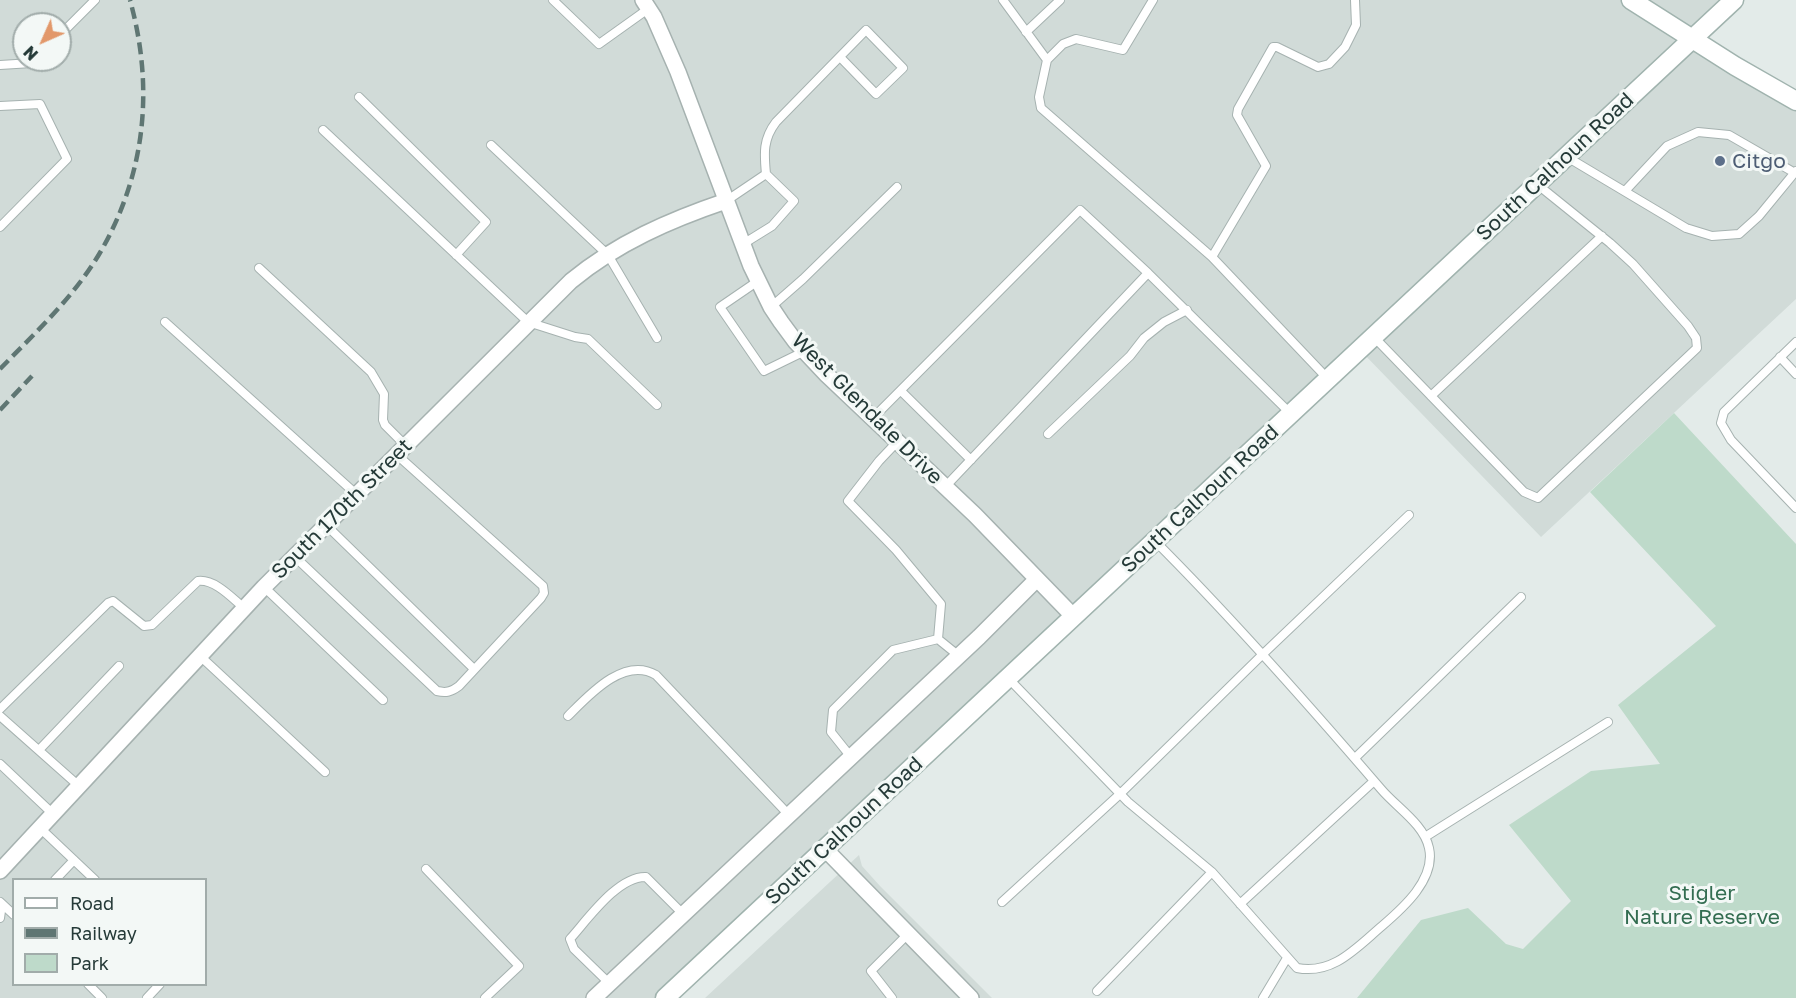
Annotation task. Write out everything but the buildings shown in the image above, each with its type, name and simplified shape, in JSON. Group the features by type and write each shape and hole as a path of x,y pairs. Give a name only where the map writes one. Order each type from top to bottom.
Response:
{"street":[{"path":"1631,0 1735,66 1796,101"},
{"name":"South Calhoun Road","path":"665,998 1734,0"},
{"name":"West Glendale Drive","path":"646,4 678,72 743,244 771,306 805,351 975,515 1036,580 1074,616"},
{"name":"South 170th Street","path":"0,871 199,655 294,556 571,281 638,236 726,201"},
{"path":"594,998 959,656 1036,580"},
{"path":"825,849 971,998"}],"lane":[{"path":"72,23 95,0"},
{"path":"553,0 599,44 646,4"},
{"path":"1003,0 1047,60"},
{"path":"1026,32 1060,0"},
{"path":"1153,0 1123,50 1076,39 1062,44 1047,60 1039,97 1041,108 1212,257 1329,379"},
{"path":"1212,257 1266,166 1238,115 1238,109 1273,47 1318,67 1329,64 1345,47 1356,25 1355,0"},
{"path":"743,244 772,226 794,201 766,174 764,148 769,132 840,57 866,30 903,68 876,94 840,57"},
{"path":"359,97 486,222 456,255"},
{"path":"0,106 40,104 67,159 0,227"},
{"path":"323,130 528,322 588,339 657,405"},
{"path":"1566,156 1686,228 1712,236 1739,234 1759,216 1795,172 1729,135 1698,132 1667,146 1625,191"},
{"path":"491,145 608,255 657,338"},
{"path":"726,201 766,174"},
{"path":"1374,336 1524,492 1538,498 1697,348 1696,338 1688,326 1633,264 1602,236 1536,184"},
{"path":"771,306 803,279 897,187"},
{"path":"873,418 1080,210 1187,310 1291,414"},
{"path":"1431,396 1602,236"},
{"path":"259,268 371,372 384,394 383,420 401,450 543,586 544,593 453,691 445,693 437,691 294,556"},
{"path":"945,487 1148,273"},
{"path":"758,281 720,307 764,371 805,351"},
{"path":"1048,434 1130,356 1144,338 1164,322 1187,310"},
{"path":"165,322 356,494"},
{"path":"1796,342 1725,412 1720,423 1731,440 1796,508"},
{"path":"1780,357 1796,374"},
{"path":"901,391 971,460"},
{"path":"897,442 867,475 848,501 896,550 941,604 938,639"},
{"path":"1002,902 1120,794 1409,515"},
{"path":"326,525 474,669"},
{"path":"1008,678 1128,802 1212,873 1296,968 1318,970 1338,962 1390,919 1410,898 1426,875 1430,860 1425,837 1262,655 1155,541"},
{"path":"0,709 108,603 113,602 144,626 148,626 152,625 201,580 208,581 244,608"},
{"path":"264,587 383,700"},
{"path":"1355,758 1521,597"},
{"path":"938,639 959,656"},
{"path":"851,757 831,732 833,710 893,650 938,639"},
{"path":"199,655 325,772"},
{"path":"39,750 119,666"},
{"path":"568,716 594,690 619,675 633,670 646,669 656,675 789,815"},
{"path":"0,716 79,786"},
{"path":"1425,837 1608,722"},
{"path":"1,766 53,814"},
{"path":"1240,904 1374,781"},
{"path":"40,828 94,878"},
{"path":"56,878 74,860"},
{"path":"426,869 519,966 485,998"},
{"path":"1097,991 1212,873"},
{"path":"610,984 574,949 570,939 614,892 637,877 646,877 684,915"},
{"path":"0,918 1,903"},
{"path":"892,998 871,971 908,934"},
{"path":"1263,998 1287,958"},
{"path":"147,998 158,986"}],"shaded area":[{"path":"0,0 1734,0 1693,38 1796,101 1796,299 1541,537 1360,350 665,998 0,998"},
{"path":"859,855 862,866 880,886 992,998 705,998"}],"green space":[{"name":"Stigler Nature Reserve","path":"1674,413 1796,544 1796,998 1357,998 1421,920 1468,908 1506,944 1523,949 1571,901 1509,825 1591,771 1660,764 1618,705 1716,626 1590,492"}],"railway":[{"path":"0,369 54,313 91,267 116,221 128,191 136,160 143,97 142,65 130,0"},
{"path":"0,410 32,376"}],"place":[{"name":"Citgo","path":"1720,161"}]}
